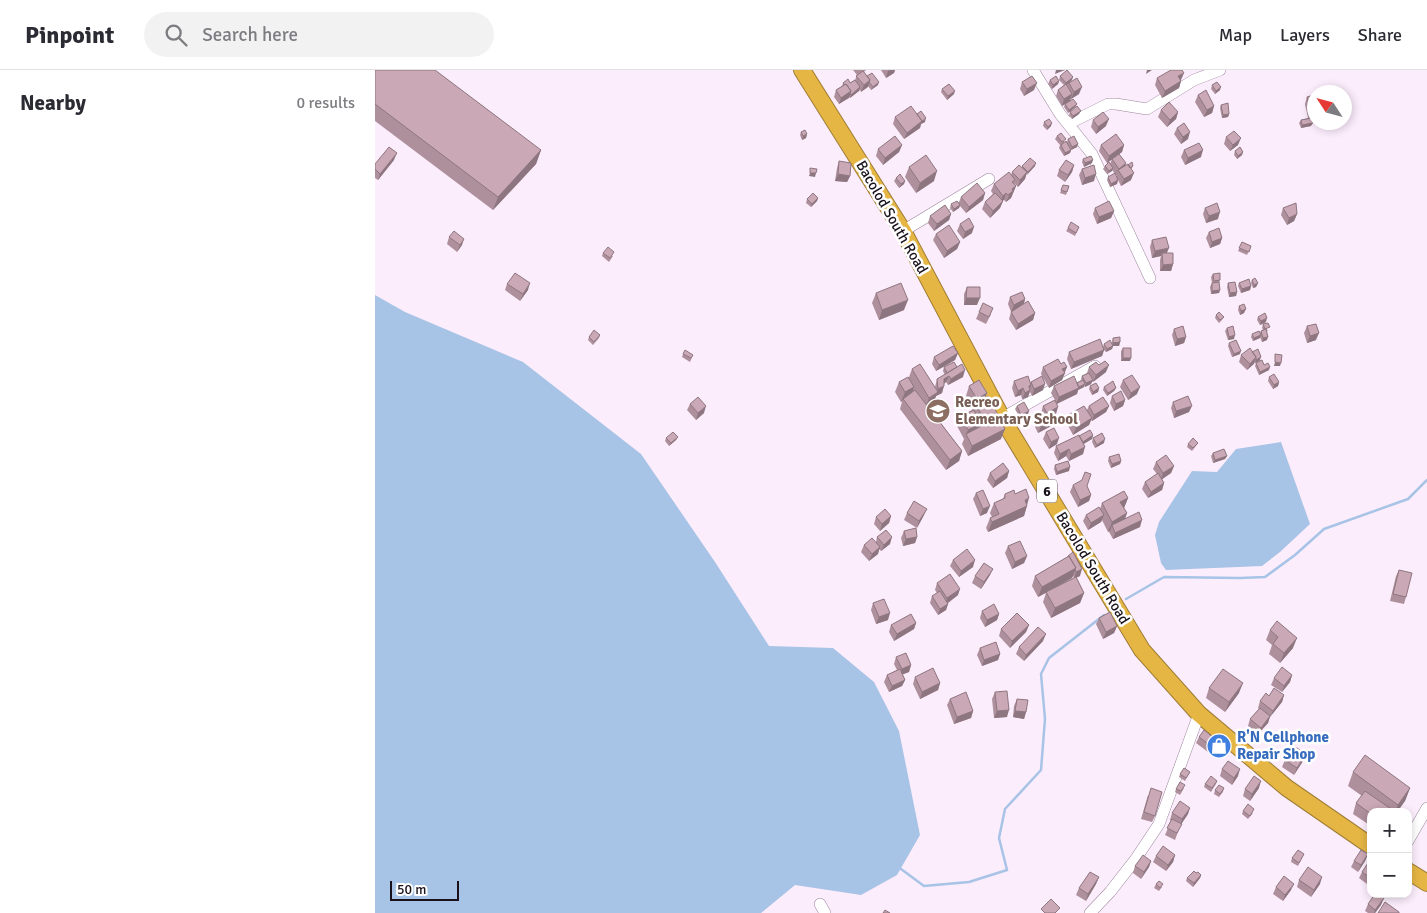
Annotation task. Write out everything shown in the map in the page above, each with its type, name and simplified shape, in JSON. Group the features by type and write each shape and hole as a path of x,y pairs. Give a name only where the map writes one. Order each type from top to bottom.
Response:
{"highway":[{"name":"Bacolod South Road","path":"802,70 903,231 1003,418 1142,650 1199,714 1287,788 1367,843"},
{"path":"1412,874 1427,883"}],"street":[{"path":"1033,70 1060,114 1092,154 1150,278"},
{"path":"1068,124 1108,104 1147,109 1193,75 1220,70"},
{"path":"903,231 989,179"},
{"path":"1003,418 1095,366"},
{"path":"1090,913 1110,892 1135,860 1159,824 1199,714"},
{"path":"1412,834 1427,808"}],"water":[{"path":"375,295 405,312 523,362 641,454 715,562 769,646 833,648 874,682 899,731 920,835 897,875 861,895 795,885 761,913 375,913"},
{"path":"1281,442 1310,524 1262,566 1166,570 1161,563 1155,535 1159,522 1192,471 1217,472 1236,449"}],"building":[{"path":"375,70 435,70 541,150 498,197 375,104"},
{"path":"1067,70 1073,77 1066,83 1060,76"},
{"path":"1171,70 1182,70 1184,73 1178,76 1181,81 1165,91 1157,78"},
{"path":"863,71 870,80 864,85 856,76"},
{"path":"872,73 879,82 873,87 867,76"},
{"path":"1032,76 1037,83 1027,89 1022,82"},
{"path":"1056,76 1059,81 1053,85 1050,80"},
{"path":"1077,78 1082,87 1074,92 1069,83"},
{"path":"848,79 850,83 855,80 860,87 851,95 851,91 843,83"},
{"path":"1217,82 1221,87 1216,91 1212,85"},
{"path":"846,84 851,91 841,98 836,90"},
{"path":"949,84 955,91 948,96 942,89"},
{"path":"1066,84 1072,94 1064,99 1058,90"},
{"path":"1206,90 1214,106 1207,110 1198,95"},
{"path":"1073,99 1077,104 1069,110 1065,104"},
{"path":"1169,102 1178,112 1170,120 1161,110"},
{"path":"1228,103 1229,114 1223,115 1221,105"},
{"path":"911,106 922,121 907,133 895,117"},
{"path":"1077,106 1081,111 1073,116 1070,112"},
{"path":"921,111 926,118 921,122 917,114"},
{"path":"1103,112 1109,119 1098,127 1093,120"},
{"path":"1049,119 1052,123 1048,127 1044,122"},
{"path":"1307,119 1307,124 1302,125 1301,120"},
{"path":"1184,123 1190,132 1183,137 1177,128"},
{"path":"805,130 807,134 803,136 801,132"},
{"path":"1234,131 1241,138 1233,145 1226,137"},
{"path":"1061,133 1066,139 1062,142 1057,136"},
{"path":"1116,134 1124,145 1109,156 1101,145"},
{"path":"895,136 902,145 885,158 878,149"},
{"path":"1074,136 1078,144 1072,147 1068,139"},
{"path":"1066,141 1071,150 1065,153 1061,145"},
{"path":"1199,143 1203,150 1188,158 1184,150"},
{"path":"389,147 397,153 380,174 375,169 375,164"},
{"path":"1240,147 1243,152 1238,156 1235,151"},
{"path":"1119,154 1126,163 1119,169 1112,159"},
{"path":"926,155 937,171 920,183 909,167"},
{"path":"1091,156 1093,160 1085,163 1083,159"},
{"path":"1030,158 1036,163 1028,172 1022,166"},
{"path":"1066,160 1074,165 1068,175 1059,170"},
{"path":"839,161 851,163 850,176 838,174"},
{"path":"1109,162 1113,168 1109,171 1105,166"},
{"path":"1132,162 1133,166 1130,168 1128,165"},
{"path":"1128,164 1134,173 1124,179 1118,170"},
{"path":"1019,165 1027,172 1020,180 1012,172"},
{"path":"1094,165 1096,174 1085,178 1082,169"},
{"path":"810,168 817,169 816,173 810,173"},
{"path":"1009,172 1015,180 1012,182 1016,186 1008,195 1006,193 1003,196 994,184"},
{"path":"1115,173 1118,180 1111,184 1108,177"},
{"path":"900,174 905,181 901,184 896,178"},
{"path":"977,183 985,193 969,207 961,197"},
{"path":"1063,185 1069,186 1067,192 1061,190"},
{"path":"813,193 818,198 812,204 807,199"},
{"path":"995,193 1003,201 993,211 985,202"},
{"path":"957,201 960,205 954,209 951,204"},
{"path":"1109,201 1114,211 1099,217 1095,208"},
{"path":"1217,203 1220,212 1209,216 1205,208"},
{"path":"1296,203 1297,214 1289,218 1283,208"},
{"path":"945,205 951,214 937,224 930,216"},
{"path":"969,218 974,227 965,232 960,224"},
{"path":"1071,222 1079,227 1076,233 1068,228"},
{"path":"949,225 960,242 947,251 936,234"},
{"path":"1219,228 1222,238 1212,242 1209,232"},
{"path":"454,231 464,239 460,245 449,237"},
{"path":"1166,237 1169,248 1155,251 1152,240"},
{"path":"1242,242 1251,246 1249,252 1239,248"},
{"path":"608,247 614,252 610,258 603,253"},
{"path":"1162,253 1173,253 1173,264 1163,265"},
{"path":"515,273 530,283 523,294 507,284"},
{"path":"1220,273 1220,280 1214,281 1213,274"},
{"path":"1255,278 1258,283 1254,285 1252,280"},
{"path":"1249,279 1251,286 1242,289 1239,283"},
{"path":"1219,282 1220,290 1212,291 1212,283"},
{"path":"1235,282 1237,292 1230,293 1228,283"},
{"path":"901,283 908,300 882,310 876,293"},
{"path":"967,287 980,287 980,298 966,298"},
{"path":"1022,292 1025,299 1014,305 1010,297"},
{"path":"1028,301 1035,313 1018,324 1011,312"},
{"path":"983,303 993,308 989,317 979,312"},
{"path":"1244,304 1246,309 1241,311 1239,306"},
{"path":"1219,312 1224,317 1220,320 1216,315"},
{"path":"1265,313 1267,318 1261,321 1258,317"},
{"path":"1268,323 1270,327 1265,329 1263,324"},
{"path":"1316,324 1319,333 1310,336 1307,326"},
{"path":"1183,326 1186,337 1177,339 1174,329"},
{"path":"1233,326 1235,335 1229,337 1227,328"},
{"path":"1266,329 1268,337 1263,338 1261,331"},
{"path":"594,330 600,335 594,342 589,337"},
{"path":"1259,331 1261,335 1254,338 1252,334"},
{"path":"1120,337 1120,342 1113,343 1113,338"},
{"path":"1100,339 1104,350 1074,362 1069,352"},
{"path":"1110,340 1113,346 1107,349 1104,344"},
{"path":"1236,340 1241,351 1234,354 1229,343"},
{"path":"953,346 958,353 939,365 934,357"},
{"path":"1123,348 1131,348 1131,358 1123,358"},
{"path":"1250,348 1256,357 1250,364 1241,355"},
{"path":"1258,349 1261,357 1256,360 1252,352"},
{"path":"685,350 693,355 691,358 683,354"},
{"path":"1275,354 1282,355 1281,363 1275,362"},
{"path":"1058,359 1061,364 1064,362 1067,367 1062,369 1065,373 1051,381 1043,367"},
{"path":"1262,360 1264,365 1268,363 1270,367 1260,372 1256,363"},
{"path":"1105,361 1109,365 1096,375 1089,367 1096,362 1099,365"},
{"path":"954,362 957,367 947,373 944,367"},
{"path":"920,364 938,392 929,398 912,369"},
{"path":"962,364 965,370 951,379 949,376 944,379 944,386 938,389 937,379"},
{"path":"1089,373 1093,380 1086,383 1082,376"},
{"path":"1274,374 1279,382 1274,385 1269,377"},
{"path":"1132,375 1140,387 1131,393 1123,380"},
{"path":"1028,376 1031,385 1029,386 1030,390 1025,393 1023,388 1018,391 1014,381"},
{"path":"1042,376 1045,384 1034,389 1031,382"},
{"path":"1074,376 1079,388 1059,397 1054,386"},
{"path":"908,377 914,387 905,392 899,382"},
{"path":"979,380 987,393 977,399 969,386"},
{"path":"1083,380 1085,384 1079,387 1077,383"},
{"path":"1113,381 1116,388 1108,393 1104,387"},
{"path":"1096,383 1099,388 1093,392 1090,386"},
{"path":"915,390 962,451 950,460 903,399"},
{"path":"1121,391 1125,400 1116,404 1112,396"},
{"path":"988,396 998,415 985,422 975,402"},
{"path":"1188,396 1192,406 1176,411 1173,402"},
{"path":"698,397 706,406 698,413 690,404"},
{"path":"1103,397 1109,406 1094,415 1089,406"},
{"path":"1055,400 1058,407 1047,413 1043,406"},
{"path":"1024,402 1029,411 1021,415 1017,406"},
{"path":"1084,406 1092,418 1076,428 1068,415"},
{"path":"974,410 980,423 968,430 961,416"},
{"path":"1054,411 1057,417 1041,427 1037,421"},
{"path":"999,417 1005,429 972,446 966,434"},
{"path":"1054,428 1059,438 1051,442 1046,432"},
{"path":"1090,430 1093,435 1083,442 1079,436"},
{"path":"673,432 678,437 671,443 666,438"},
{"path":"1102,433 1105,439 1097,445 1093,438"},
{"path":"1079,435 1085,447 1071,454 1069,449 1060,454 1056,446"},
{"path":"1193,438 1198,443 1193,448 1188,444"},
{"path":"1224,449 1227,456 1215,460 1213,453"},
{"path":"1119,454 1121,461 1112,464 1109,457"},
{"path":"1166,455 1174,466 1163,473 1156,462"},
{"path":"1068,461 1070,467 1057,472 1055,465"},
{"path":"1003,463 1009,471 995,481 990,473"},
{"path":"1085,472 1091,474 1087,486 1091,495 1080,500 1073,485 1082,480"},
{"path":"1158,473 1164,483 1151,492 1145,482"},
{"path":"1026,489 1029,498 1025,500 1027,506 992,522 990,518 999,514 994,503 1005,498 1005,494 1014,490 1015,494"},
{"path":"983,490 990,506 983,509 976,493"},
{"path":"1124,491 1128,498 1120,502 1127,513 1112,522 1102,503"},
{"path":"914,501 927,509 919,521 907,513"},
{"path":"1099,507 1104,515 1091,523 1086,515"},
{"path":"885,509 891,516 882,524 876,517"},
{"path":"1139,512 1142,520 1115,533 1112,525"},
{"path":"916,528 917,537 906,539 904,531"},
{"path":"886,530 892,537 884,545 877,537"},
{"path":"872,538 880,547 872,554 864,545"},
{"path":"1020,541 1027,556 1015,562 1008,546"},
{"path":"967,549 975,560 961,571 953,560"},
{"path":"1073,552 1082,569 1076,572 1076,568 1068,556"},
{"path":"1069,556 1076,568 1042,587 1035,576"},
{"path":"984,563 993,569 984,582 975,576"},
{"path":"1399,570 1412,573 1406,597 1393,594"},
{"path":"950,574 960,589 947,598 937,583"},
{"path":"1076,577 1084,593 1055,608 1046,592"},
{"path":"940,591 948,604 940,609 932,596"},
{"path":"884,599 890,613 879,617 873,603"},
{"path":"994,604 999,614 987,620 982,611"},
{"path":"1110,612 1117,626 1106,632 1099,618"},
{"path":"1017,613 1029,625 1012,641 1001,629"},
{"path":"911,614 916,623 897,634 891,625"},
{"path":"1277,621 1297,638 1284,653 1273,644 1278,637 1270,630"},
{"path":"1038,627 1046,634 1026,655 1019,647"},
{"path":"996,642 1000,654 984,660 980,648"},
{"path":"906,653 911,665 902,669 896,657"},
{"path":"1282,667 1292,675 1284,686 1274,678"},
{"path":"933,668 940,683 922,692 915,677"},
{"path":"900,669 905,680 892,686 887,675"},
{"path":"1223,669 1243,683 1229,702 1209,688"},
{"path":"1274,688 1284,695 1273,711 1260,701 1266,693 1269,696"},
{"path":"1007,691 1009,710 997,711 995,692"},
{"path":"966,692 973,711 957,717 950,699"},
{"path":"1017,699 1028,700 1026,712 1015,711"},
{"path":"1260,708 1270,716 1261,728 1250,719"},
{"path":"1204,730 1215,739 1210,745 1199,737"},
{"path":"1217,739 1225,744 1219,752 1212,746"},
{"path":"1294,746 1306,754 1297,768 1285,760"},
{"path":"1365,755 1410,788 1398,805 1353,772"},
{"path":"1228,761 1240,769 1234,778 1222,769"},
{"path":"1184,768 1190,772 1186,778 1180,774"},
{"path":"1211,776 1217,781 1212,788 1205,784"},
{"path":"1254,776 1261,781 1252,794 1245,789"},
{"path":"1180,782 1185,785 1181,791 1176,789"},
{"path":"1219,785 1224,788 1220,794 1215,790"},
{"path":"1151,788 1162,792 1155,816 1144,812"},
{"path":"1365,791 1390,808 1367,808 1367,811 1356,803"},
{"path":"1180,801 1190,808 1182,819 1172,813"},
{"path":"1248,804 1254,809 1250,816 1243,811"},
{"path":"1172,819 1182,824 1177,833 1167,828"},
{"path":"1163,846 1175,855 1168,865 1156,856"},
{"path":"1298,850 1304,854 1299,863 1292,858"},
{"path":"1361,850 1367,853 1361,865 1354,861"},
{"path":"1143,855 1151,861 1144,872 1135,866"},
{"path":"1367,864 1367,876 1362,872"},
{"path":"1308,867 1322,877 1314,890 1299,880"},
{"path":"1194,871 1201,875 1194,883 1187,878"},
{"path":"1090,872 1099,877 1088,894 1079,888"},
{"path":"1284,876 1294,884 1285,895 1276,887"},
{"path":"1159,881 1163,884 1160,888 1156,884"},
{"path":"1372,898 1384,898 1375,910 1368,904"},
{"path":"1051,899 1060,908 1055,913 1045,913 1041,909"},
{"path":"1385,902 1399,912 1399,913 1378,913"}],"waterway":[{"path":"1126,599 1164,577 1265,577 1295,555 1324,529 1408,499 1427,480"},
{"path":"901,869 924,886 969,882 1007,870 999,838 1005,809 1041,770 1045,719 1041,674 1049,658 1104,615"}],"place":[{"name":"Recreo Elementary School","path":"938,411"},
{"name":"R'N Cellphone Repair Shop","path":"1219,746"}]}
